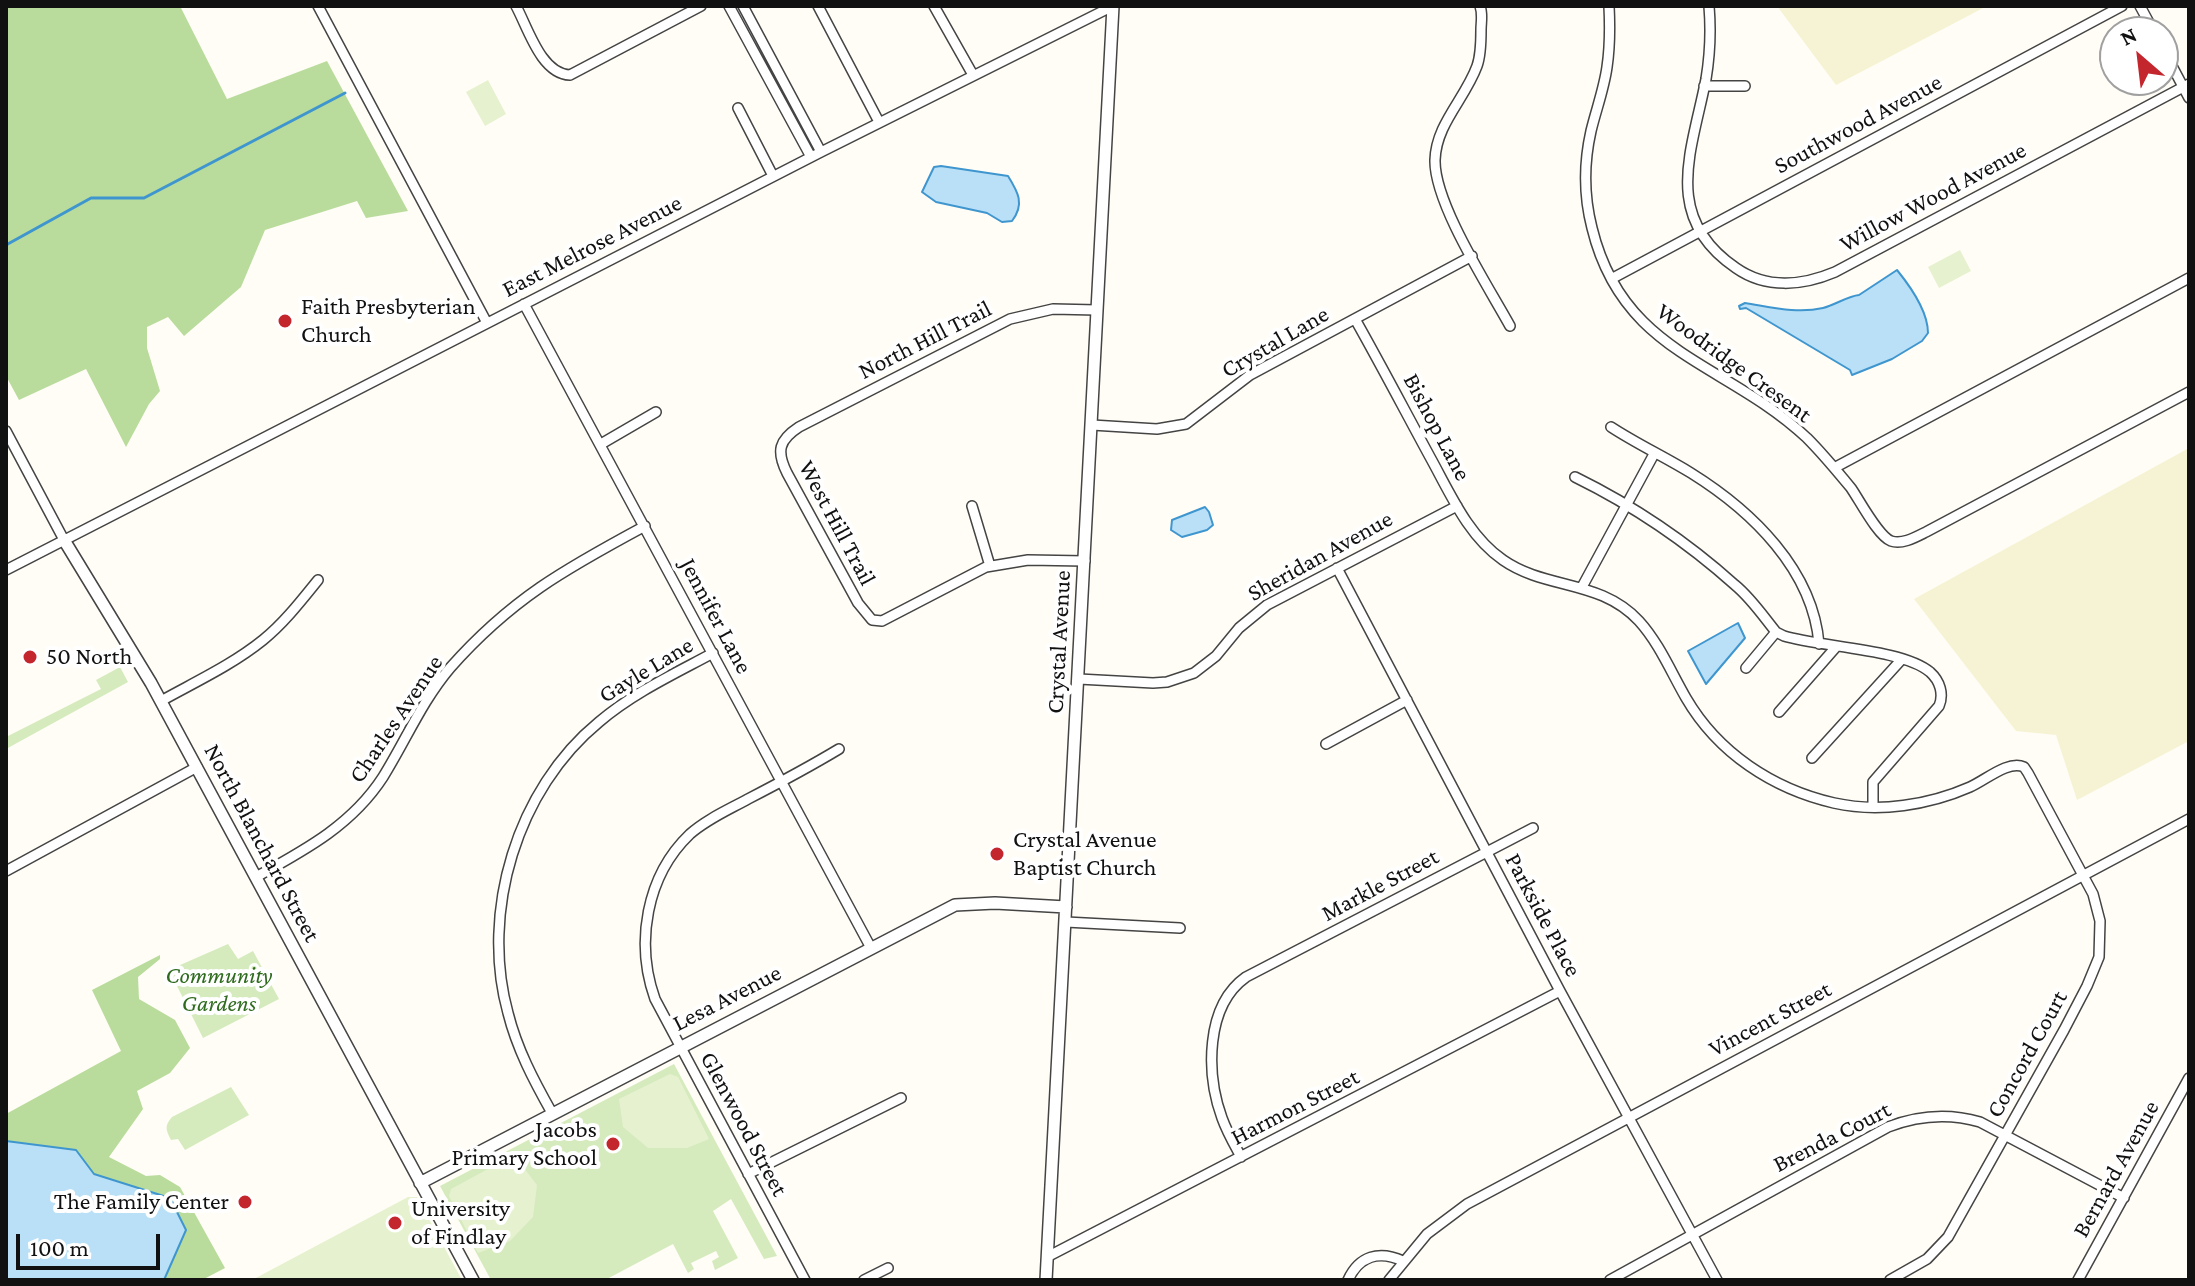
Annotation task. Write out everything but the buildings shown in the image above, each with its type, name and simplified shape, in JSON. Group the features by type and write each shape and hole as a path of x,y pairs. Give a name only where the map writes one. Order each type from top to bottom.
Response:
{"street":[{"path":"318,6 487,323"},
{"path":"516,6 549,66 562,75 570,75 701,6"},
{"path":"729,6 816,154"},
{"path":"743,6 816,154"},
{"path":"818,6 879,122"},
{"path":"934,6 973,75"},
{"name":"East Melrose Avenue","path":"6,570 816,154 1113,6"},
{"name":"Crystal Avenue","path":"1046,1280 1113,6"},
{"path":"1480,6 1481,43 1477,65 1442,129 1435,163 1440,191 1510,326"},
{"name":"Woodridge Cresent","path":"1609,6 1607,65 1590,135 1586,178 1592,229 1613,278 1638,319 1649,329 1683,356 1776,412 1808,440 1834,468 1887,539 1906,541 2189,392"},
{"path":"1700,230 1692,211 1686,176 1710,48 1709,6"},
{"name":"Southwood Avenue","path":"1613,278 2122,6"},
{"path":"2186,85 2189,98"},
{"name":"Willow Wood Avenue","path":"1700,230 1720,256 1751,277 1786,284 1815,280 2186,85"},
{"path":"1704,86 1745,86"},
{"path":"738,108 773,176"},
{"name":"Crystal Lane","path":"1092,425 1157,429 1186,424 1250,375 1472,256"},
{"path":"1834,468 2189,278"},
{"name":"Jennifer Lane","path":"524,304 871,948"},
{"name":"North Hill Trail","path":"782,441 830,409 1010,319 1053,309 1097,310"},
{"name":"Bishop Lane","path":"1355,319 1457,506 1491,550 1504,561 1530,573 1582,587"},
{"path":"601,444 656,412"},
{"path":"1611,427 1715,490 1776,544 1811,603 1819,644"},
{"name":"North Blanchard Street","path":"6,431 64,540 161,701 473,1280"},
{"name":"West Hill Trail","path":"782,441 779,453 787,473 858,603 872,620 882,621 990,566"},
{"path":"1575,477 1626,503 1677,537 1735,584 1776,632 1793,639 1902,659 1930,672 1941,689 1939,706 1873,782 1873,807 1838,804 1800,793 1745,763 1700,720 1640,622 1616,602 1582,587 1626,503 1654,454"},
{"path":"972,506 990,566 1028,560 1085,561"},
{"name":"Sheridan Avenue","path":"1079,679 1153,683 1194,673 1216,656 1249,618 1267,605 1457,506"},
{"name":"Charles Avenue","path":"256,877 319,842 353,815 384,775 411,724 436,687 469,648 511,607 565,570 645,526"},
{"name":"Parkside Place","path":"1337,568 1560,991 1717,1280"},
{"path":"161,701 240,657 263,640 318,580"},
{"path":"1746,668 1776,632"},
{"path":"1779,712 1836,647"},
{"name":"Gayle Lane","path":"552,1113 515,1038 501,982 499,924 502,897 520,833 544,784 576,743 620,705 713,653"},
{"path":"1812,758 1902,659"},
{"path":"1326,744 1407,700"},
{"name":"Glenwood Street","path":"805,1280 655,999 647,972 645,931 655,889 667,864 691,834 714,818 839,749"},
{"name":"Concord Court","path":"1873,807 1908,805 1942,798 2011,765 2018,765 2028,773 2084,875 2099,911 2102,938 2099,957 2087,986 1948,1237 1927,1259 1890,1280"},
{"path":"6,871 197,767"},
{"name":"Vincent Street","path":"1389,1280 1427,1234 1467,1204 2189,819"},
{"name":"Markle Street","path":"1241,1157 1219,1108 1214,1045 1215,1030 1225,998 1246,977 1533,828"},
{"name":"Lesa Avenue","path":"420,1183 932,916 961,904 1066,907"},
{"path":"1066,922 1180,928"},
{"name":"Harmon Street","path":"1047,1257 1560,991"},
{"name":"Bernard Avenue","path":"2078,1280 2189,1078"},
{"path":"748,1174 901,1098"},
{"name":"Brenda Court","path":"1610,1280 1898,1123 1921,1117 1955,1116 1980,1122 2124,1198"},
{"path":"1348,1280 1358,1264 1369,1257 1387,1254 1403,1261"},
{"path":"864,1280 888,1268"}],"shaded area":[{"path":"1777,6 1987,6 1836,85"},
{"path":"2189,448 2189,741 2077,800 2056,735 2016,731 1914,599"}],"green space":[{"path":"6,6 184,6 181,8 227,99 327,61 408,211 366,218 357,201 265,230 241,287 184,336 168,317 147,327 147,348 160,391 149,404 126,447 86,369 19,400 6,376"},
{"path":"488,80 506,114 485,126 466,92"},
{"path":"1960,250 1971,271 1939,288 1928,267"},
{"path":"120,667 128,682 6,749 6,737 101,689 96,680"},
{"name":"Community Gardens","path":"228,944 238,959 253,951 279,999 203,1038 171,969"},
{"path":"160,955 160,959 138,977 139,999 175,1020 190,1048 170,1073 137,1091 143,1109 109,1157 146,1176 160,1175 180,1187 225,1268 202,1280 164,1280 185,1230 170,1198 94,1174 76,1150 6,1141 6,1114 121,1051 92,990"},
{"name":"Jacobs Primary School","path":"674,1064 777,1256 764,1259 731,1199 713,1211 738,1258 715,1270 712,1261 719,1257 716,1251 691,1263 694,1269 688,1273 673,1244 605,1280 491,1280 440,1186"},
{"path":"670,1074 678,1077 709,1139 687,1148 648,1148 623,1127 619,1099"},
{"path":"231,1087 249,1115 185,1150 178,1139 171,1140 167,1128 172,1117"},
{"path":"514,1155 537,1185 533,1217 510,1241 478,1253 449,1196 451,1189"},
{"name":"University of Findlay","path":"408,1197 417,1197 462,1280 252,1280"}],"water":[{"path":"934,167 1008,176 1019,198 1012,221 1002,222 987,213 936,202 922,192"},
{"path":"1897,270 1922,308 1928,333 1922,341 1892,359 1852,375 1850,370 1739,306 1745,303 1794,310 1823,308 1859,295"},
{"path":"1205,507 1213,525 1207,530 1182,537 1171,530 1172,520"},
{"path":"1738,623 1745,638 1706,684 1688,651"},
{"path":"6,1141 76,1150 94,1174 170,1198 186,1230 164,1280 6,1280"}],"waterway":[{"path":"6,245 91,198 144,198 345,93"}],"place":[{"name":"Faith Presbyterian Church","path":"285,321"},
{"name":"50 North","path":"30,657"},
{"name":"Crystal Avenue Baptist Church","path":"997,854"},
{"name":"Jacobs Primary School","path":"613,1144"},
{"name":"The Family Center","path":"245,1202"},
{"name":"University of Findlay","path":"395,1223"}]}
